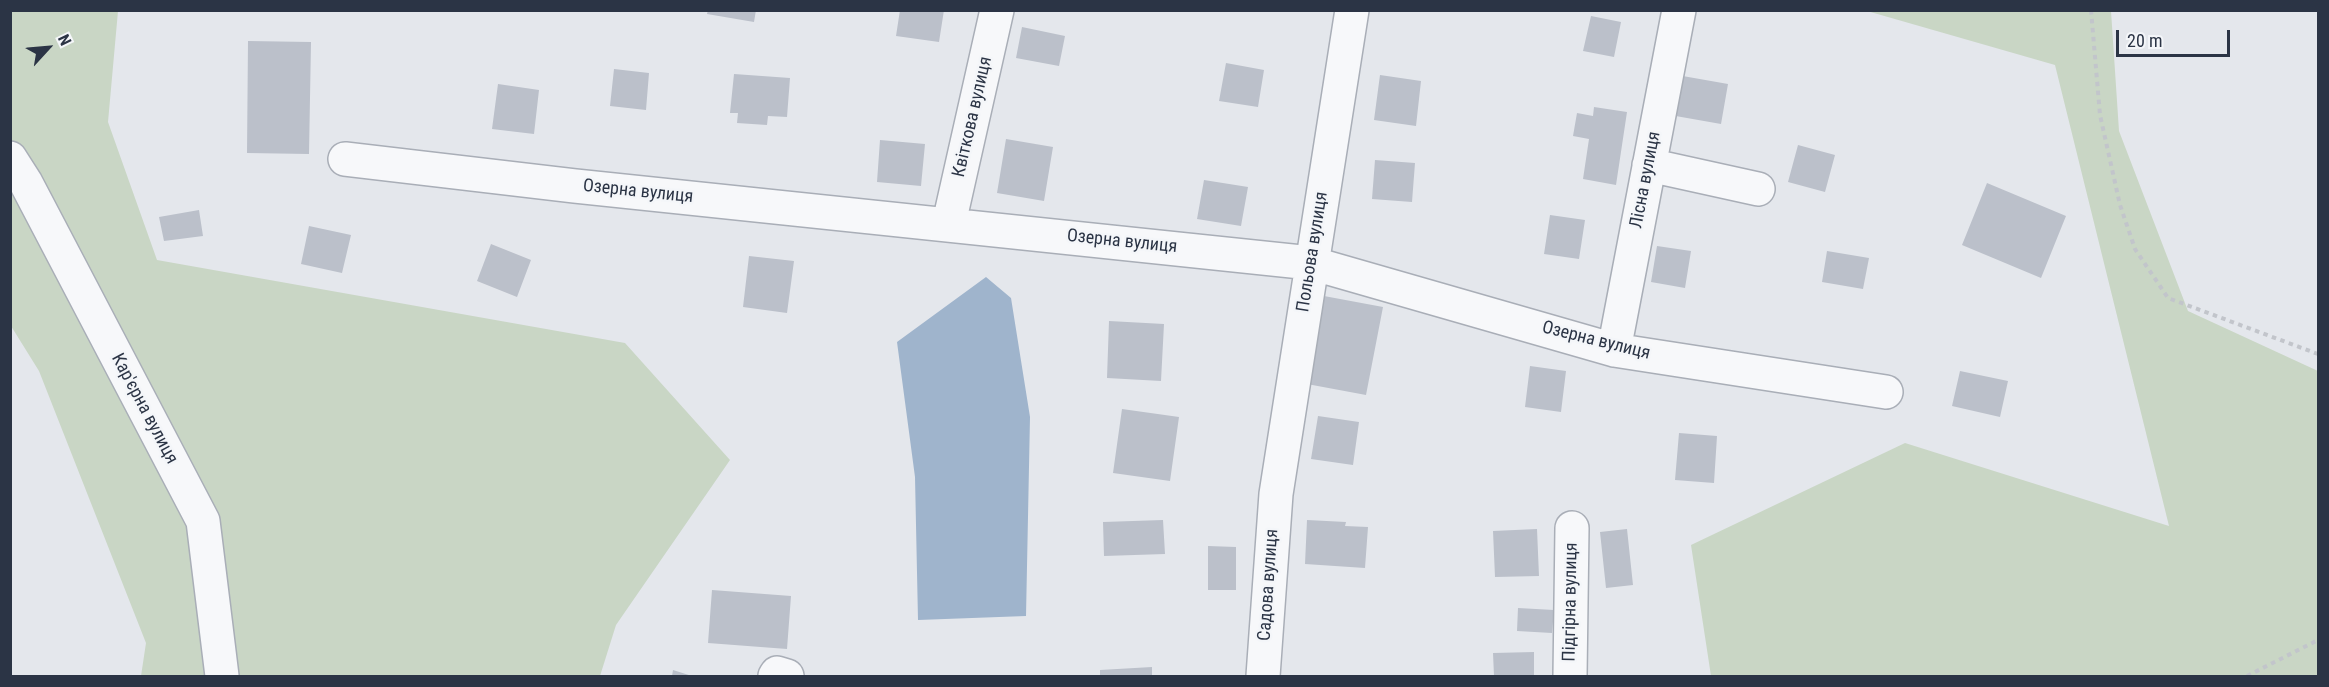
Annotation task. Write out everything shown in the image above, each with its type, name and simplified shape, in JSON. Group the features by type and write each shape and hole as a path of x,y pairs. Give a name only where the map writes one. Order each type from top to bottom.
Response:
{"street":[{"name":"Квіткова вулиця","path":"949,223 997,10"},
{"name":"Польова вулиця","path":"1276,494 1352,10"},
{"name":"Лісна вулиця","path":"1614,350 1679,10"},
{"name":"Кар'єрна вулиця","path":"10,158 26,183 203,521 222,676"},
{"name":"Озерна вулиця","path":"345,159 575,186 1311,262 1614,350 1886,392"},
{"path":"1649,165 1758,189"},
{"name":"Садова вулиця","path":"1263,676 1276,494"},
{"name":"Підгірна вулиця","path":"1570,676 1572,528"}],"path":[{"path":"2091,10 2100,115 2120,205 2135,249 2168,298 2319,354"},
{"path":"2247,676 2319,640"}],"green space":[{"path":"11,11 118,11 108,122 157,260 625,343 730,460 616,625 600,676 141,676 146,643 39,371 11,326"},
{"path":"1867,11 2111,11 2119,131 2188,311 2318,371 2318,676 1711,676 1691,545 1905,443 2169,526 2055,65"}],"water":[{"path":"986,277 1011,298 1030,417 1026,616 918,620 915,477 897,342"}],"building":[{"path":"708,10 756,10 754,22 707,14"},
{"path":"900,10 944,10 939,42 896,36"},
{"path":"1591,16 1621,22 1614,57 1583,51"},
{"path":"1022,27 1065,36 1059,66 1016,58"},
{"path":"248,41 311,42 309,154 247,153"},
{"path":"1226,63 1264,70 1258,107 1219,101"},
{"path":"614,69 649,73 646,110 610,106"},
{"path":"734,74 790,78 787,117 768,116 767,125 737,123 738,113 730,113"},
{"path":"1380,75 1421,81 1416,126 1374,120"},
{"path":"1677,75 1728,84 1721,124 1670,115"},
{"path":"498,84 539,90 534,134 492,129"},
{"path":"1594,107 1627,112 1616,185 1583,179 1589,139 1573,136 1577,113 1593,116"},
{"path":"1006,139 1053,147 1044,201 997,193"},
{"path":"880,140 925,144 921,186 877,182"},
{"path":"1798,145 1835,155 1825,192 1788,182"},
{"path":"1375,160 1415,163 1412,202 1372,199"},
{"path":"1204,180 1248,187 1241,226 1197,219"},
{"path":"1987,183 2066,216 2041,278 1962,245"},
{"path":"199,210 203,236 164,241 159,217"},
{"path":"1550,215 1585,220 1579,259 1544,254"},
{"path":"309,226 351,235 342,273 301,264"},
{"path":"491,244 531,260 517,297 477,281"},
{"path":"1657,246 1691,251 1685,288 1651,282"},
{"path":"1827,251 1869,258 1863,289 1822,282"},
{"path":"749,256 794,261 787,313 743,307"},
{"path":"1324,296 1383,307 1366,395 1307,384"},
{"path":"1109,321 1164,324 1161,381 1107,378"},
{"path":"1530,366 1566,371 1561,412 1525,407"},
{"path":"1960,371 2008,381 2000,417 1952,406"},
{"path":"1122,409 1179,417 1170,481 1113,473"},
{"path":"1318,416 1359,422 1353,465 1311,459"},
{"path":"1679,433 1717,436 1714,483 1675,480"},
{"path":"1163,520 1165,554 1104,556 1103,522"},
{"path":"1307,520 1346,522 1345,526 1368,527 1365,568 1305,564"},
{"path":"1537,529 1539,576 1495,577 1493,531"},
{"path":"1627,529 1633,585 1606,588 1600,532"},
{"path":"1208,546 1236,547 1236,590 1208,590"},
{"path":"712,590 791,596 787,649 708,643"},
{"path":"1518,608 1554,610 1552,633 1517,631"},
{"path":"1534,652 1534,676 1494,676 1493,653"},
{"path":"1152,667 1152,676 1100,676 1100,670"},
{"path":"673,670 692,676 672,676"}]}
